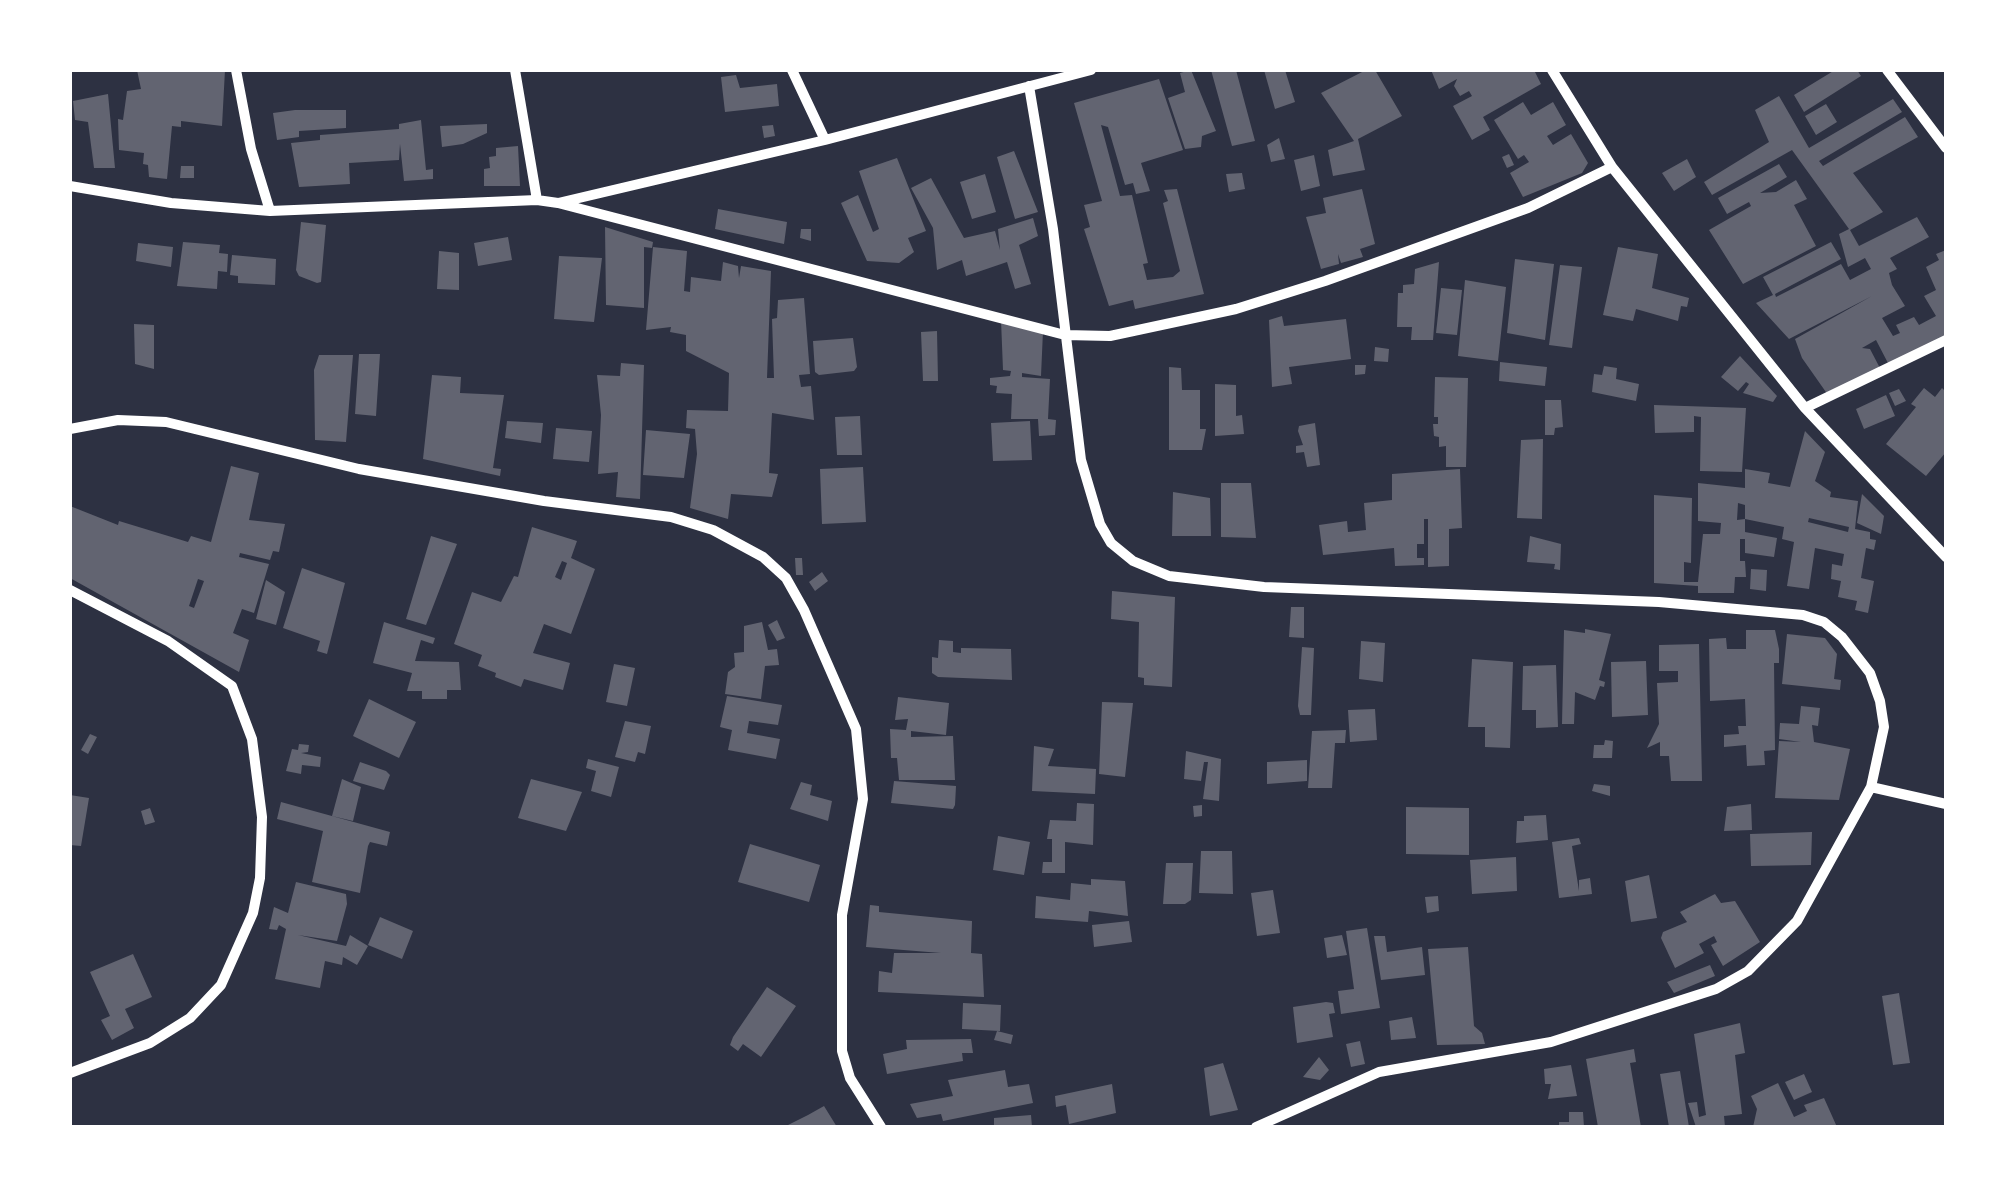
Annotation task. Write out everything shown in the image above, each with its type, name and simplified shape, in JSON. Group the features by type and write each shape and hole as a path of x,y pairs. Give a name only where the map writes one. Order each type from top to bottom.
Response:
{"street":[{"path":"236,70 251,149 270,211"},
{"path":"516,70 537,200"},
{"path":"792,70 824,140"},
{"path":"558,203 824,140 1092,70"},
{"path":"1552,70 1612,167 1804,408 1946,557"},
{"path":"1888,70 1946,148"},
{"path":"1028,86 1053,229 1081,460 1092,503 1111,542 1133,561 1169,576 1264,587 1660,602 1804,615 1824,622 1842,637 1870,674 1884,727 1871,787 1797,921 1748,970 1716,988 1551,1042 1379,1072 1256,1127"},
{"path":"70,186 171,203 270,211 537,200 558,203 1065,336 1110,336 1236,309 1528,208 1612,167"},
{"path":"1804,408 1946,340"},
{"path":"70,429 118,420 166,422 359,468 544,502 671,516 713,530 762,556 786,578 804,610 856,729 863,799 842,915 842,1052 850,1078 881,1127"},
{"path":"70,590 168,641 232,686 252,739 262,817 261,867 253,913 221,985 190,1018 150,1043 70,1073"},
{"path":"1871,787 1946,804"}],"building":[{"path":"137,70 225,70 222,126 181,121 181,127 172,126 167,179 149,177 148,165 143,164 144,153 119,150 118,119 123,120 127,91 141,89"},
{"path":"1191,70 1216,131 1202,136 1201,147 1185,149 1168,98 1185,92 1180,73"},
{"path":"1211,70 1236,70 1255,141 1232,146"},
{"path":"1264,70 1285,70 1295,102 1275,109"},
{"path":"1366,70 1375,70 1402,116 1358,139 1365,170 1333,176 1328,150 1354,141 1321,93"},
{"path":"1431,70 1534,70 1541,84 1483,117 1490,130 1472,140 1453,106 1472,96 1469,91 1460,96 1454,86 1457,79 1439,89"},
{"path":"1835,70 1857,70 1861,76 1804,112 1794,95"},
{"path":"736,75 740,88 777,84 779,106 725,112 721,77"},
{"path":"1159,79 1183,150 1141,163 1150,191 1136,194 1133,183 1125,185 1108,127 1101,125 1120,196 1132,195 1148,263 1143,264 1147,280 1173,277 1180,271 1163,203 1168,201 1164,190 1177,189 1204,294 1135,309 1133,300 1109,306 1084,229 1090,227 1084,205 1102,201 1074,103"},
{"path":"108,94 115,168 94,168 88,122 75,120 73,101"},
{"path":"1779,96 1809,148 1893,99 1902,112 1819,161 1823,166 1905,117 1918,137 1853,173 1883,212 1850,230 1859,246 1917,217 1929,237 1890,258 1897,269 1889,273 1892,285 1905,306 1882,318 1893,336 1900,333 1896,325 1914,317 1919,325 1936,316 1924,296 1936,290 1926,267 1939,260 1936,254 1946,250 1946,338 1889,365 1876,340 1862,348 1870,349 1881,370 1828,395 1802,358 1795,339 1872,296 1789,339 1756,303 1773,295 1763,277 1831,242 1841,259 1775,294 1776,297 1841,264 1850,280 1871,269 1865,258 1848,267 1839,234 1849,229 1792,150 1712,195 1704,182 1769,142 1755,110"},
{"path":"1523,102 1531,115 1553,102 1566,125 1547,136 1553,145 1571,134 1588,163 1582,173 1523,197 1510,173 1529,162 1524,155 1518,159 1494,120"},
{"path":"1826,104 1837,122 1816,135 1805,116"},
{"path":"346,110 346,128 299,131 299,137 277,140 273,113"},
{"path":"421,120 426,170 433,169 433,179 404,181 400,144 399,160 349,163 350,184 299,187 291,143 320,140 320,135 399,129 399,124"},
{"path":"487,124 487,133 463,144 442,147 440,126"},
{"path":"773,125 775,136 764,138 762,126"},
{"path":"1279,138 1285,159 1271,162 1267,145"},
{"path":"518,146 520,186 484,186 484,169 490,168 489,157 496,156 496,148"},
{"path":"1014,151 1038,212 1015,219 997,157"},
{"path":"1509,154 1514,165 1507,168 1502,157"},
{"path":"1314,155 1320,186 1301,191 1294,160"},
{"path":"897,158 926,231 908,238 914,252 899,263 867,261 841,203 858,195 873,232 879,229 859,171"},
{"path":"1687,159 1696,177 1674,191 1662,173"},
{"path":"1779,164 1787,177 1760,193 1776,192 1796,180 1807,199 1794,205 1816,246 1743,284 1709,230 1751,206 1749,202 1727,214 1718,198"},
{"path":"181,166 194,166 194,178 180,178"},
{"path":"1242,173 1245,189 1229,192 1226,174"},
{"path":"985,174 996,212 972,219 960,182"},
{"path":"931,178 964,238 995,231 1000,250 998,229 1033,218 1038,236 1019,245 1031,284 1015,289 1007,262 966,276 962,260 937,270 933,228 911,188"},
{"path":"1362,189 1375,244 1360,249 1363,257 1341,263 1338,254 1339,264 1321,269 1306,217 1326,213 1323,198"},
{"path":"718,209 787,222 784,244 715,229"},
{"path":"301,222 326,225 321,282 299,276 296,270"},
{"path":"605,227 653,242 652,248 644,247 644,308 606,305"},
{"path":"801,229 811,229 811,241 800,238"},
{"path":"508,237 512,260 478,266 474,243"},
{"path":"183,242 220,245 219,253 228,254 227,272 218,271 217,289 177,286"},
{"path":"138,243 173,247 171,267 136,261"},
{"path":"653,247 687,251 684,291 690,292 691,277 721,281 723,262 738,266 739,278 741,266 771,271 767,378 774,378 772,319 777,318 778,300 804,298 810,374 799,375 801,387 811,386 814,420 772,413 769,473 778,474 772,497 731,494 728,519 690,508 697,454 695,429 686,428 687,410 728,411 729,373 686,351 686,335 670,332 671,327 646,330"},
{"path":"1618,247 1658,254 1652,288 1689,298 1687,307 1681,306 1678,321 1636,309 1633,321 1603,315"},
{"path":"439,251 459,253 459,290 437,289"},
{"path":"232,255 276,259 275,285 238,283 238,276 230,275"},
{"path":"559,256 602,258 594,322 554,319"},
{"path":"1515,259 1554,264 1545,340 1507,333"},
{"path":"1439,262 1433,340 1411,340 1412,327 1397,327 1398,293 1403,293 1403,285 1414,284 1415,269"},
{"path":"1560,265 1582,267 1572,348 1549,345"},
{"path":"1465,280 1506,287 1498,361 1458,356"},
{"path":"1441,288 1462,290 1457,335 1436,333"},
{"path":"1282,316 1284,326 1346,319 1351,359 1289,367 1292,384 1272,387 1269,320"},
{"path":"1001,320 1043,331 1041,376 1022,373 1022,377 1050,379 1048,419 1056,420 1055,435 1039,436 1038,419 1011,419 1012,394 996,393 997,386 990,385 990,378 1010,376 1011,371 1003,370"},
{"path":"134,324 154,325 154,369 135,364"},
{"path":"937,331 938,381 923,381 921,332"},
{"path":"853,338 857,367 854,371 819,375 815,372 813,341"},
{"path":"1375,347 1389,349 1388,362 1374,361"},
{"path":"359,354 380,354 376,416 355,414"},
{"path":"319,355 353,355 346,442 315,440 314,370"},
{"path":"1740,356 1777,396 1773,402 1743,393 1749,384 1746,382 1738,391 1721,377"},
{"path":"1500,362 1547,367 1545,386 1499,381"},
{"path":"621,363 644,365 640,499 616,497 618,472 598,474 601,415 597,375 620,376"},
{"path":"1355,365 1366,365 1365,374 1355,375"},
{"path":"1604,366 1617,368 1616,379 1639,384 1636,401 1592,392 1594,374 1602,375"},
{"path":"1169,367 1181,368 1182,390 1200,390 1200,429 1206,429 1202,450 1169,450"},
{"path":"432,375 461,377 460,393 504,395 493,468 501,469 500,476 423,459"},
{"path":"1435,377 1468,378 1466,467 1446,467 1446,446 1439,447 1439,437 1434,436 1433,424 1438,424 1438,417 1434,417"},
{"path":"1215,384 1236,385 1236,416 1242,415 1244,434 1215,436"},
{"path":"1924,388 1935,397 1942,388 1946,392 1946,452 1926,476 1886,444 1916,407 1911,404"},
{"path":"1899,389 1906,401 1895,406 1889,393"},
{"path":"1886,395 1895,416 1864,429 1856,409"},
{"path":"1545,400 1561,400 1563,427 1555,428 1554,435 1545,435"},
{"path":"1654,405 1746,408 1742,472 1700,471 1701,417 1694,416 1694,432 1655,433"},
{"path":"860,416 862,455 837,455 835,417"},
{"path":"507,421 543,423 541,443 505,438"},
{"path":"1030,421 1032,460 993,461 991,423"},
{"path":"1315,423 1320,465 1307,467 1304,452 1296,453 1296,446 1303,445 1298,431 1299,426"},
{"path":"556,428 592,431 589,462 553,459"},
{"path":"646,430 690,434 684,478 643,475"},
{"path":"1805,431 1825,452 1815,481 1831,492 1830,497 1858,501 1855,529 1870,532 1870,539 1876,540 1874,550 1866,548 1861,578 1874,581 1868,613 1855,610 1857,601 1838,597 1841,581 1831,579 1832,564 1842,566 1844,554 1815,548 1809,589 1787,586 1794,542 1782,539 1784,527 1745,519 1745,532 1777,538 1774,557 1745,553 1745,539 1740,539 1740,561 1745,561 1746,577 1735,577 1734,593 1698,593 1698,586 1654,583 1654,495 1692,498 1691,563 1684,562 1684,582 1698,582 1703,534 1720,534 1721,523 1698,521 1698,483 1745,488 1745,469 1770,473 1768,483 1790,487","holes":["1738,503 1745,505 1745,519 1737,520","1809,518 1849,527 1848,532 1808,522"]},
{"path":"1543,439 1542,519 1517,518 1521,440"},
{"path":"231,466 259,473 249,520 285,524 279,552 273,551 270,560 240,553 239,557 269,564 254,613 242,609 233,633 249,640 239,672 70,578 70,506 118,525 119,521 188,542 191,536 211,542","holes":["198,579 204,581 194,608 189,606"]},
{"path":"863,467 866,522 822,524 820,469"},
{"path":"1460,469 1462,528 1449,529 1449,566 1428,567 1428,519 1424,519 1424,544 1417,544 1417,558 1424,558 1424,565 1395,566 1394,548 1323,555 1319,525 1347,521 1348,532 1366,530 1364,503 1392,500 1392,474"},
{"path":"1221,483 1251,483 1256,538 1221,537"},
{"path":"1173,492 1210,498 1211,536 1172,536"},
{"path":"1862,494 1884,516 1881,534 1857,523"},
{"path":"532,527 577,541 571,558 595,569 571,634 544,624 533,653 570,663 563,690 524,679 521,687 495,677 496,673 478,666 482,655 454,644 472,592 501,602 514,576 518,577","holes":["562,561 567,563 561,580 555,577"]},
{"path":"431,536 457,544 426,625 406,619"},
{"path":"1530,536 1561,544 1560,570 1554,569 1555,564 1527,562"},
{"path":"795,558 802,558 803,575 796,575"},
{"path":"302,568 345,583 327,654 317,651 320,641 283,628"},
{"path":"1751,569 1767,570 1766,591 1750,589"},
{"path":"822,572 828,581 815,591 809,582"},
{"path":"266,580 285,592 276,625 256,619"},
{"path":"1112,591 1175,597 1172,687 1144,685 1144,678 1138,677 1139,622 1111,619"},
{"path":"1291,607 1304,607 1304,638 1289,637"},
{"path":"777,620 785,638 777,641 768,625"},
{"path":"384,622 435,638 433,644 421,640 415,661 459,662 461,690 447,690 447,699 422,699 422,691 407,691 412,673 373,663"},
{"path":"762,622 768,650 777,649 779,665 765,666 761,699 725,694 728,672 735,667 734,653 744,652 744,626"},
{"path":"1585,629 1611,634 1599,680 1605,682 1604,687 1600,686 1595,700 1575,692 1574,724 1562,724 1564,630 1585,633"},
{"path":"1746,630 1775,630 1779,649 1779,663 1774,663 1775,750 1764,751 1765,765 1747,766 1746,745 1724,747 1724,735 1739,734 1738,726 1746,726 1745,699 1710,701 1709,639 1726,638 1727,649 1746,649"},
{"path":"1787,634 1825,638 1837,654 1834,679 1841,680 1840,690 1782,684"},
{"path":"939,640 953,641 953,652 961,653 961,648 1011,649 1012,680 938,677 932,673 932,657 938,658"},
{"path":"1361,641 1385,643 1383,682 1359,679"},
{"path":"1699,644 1702,781 1671,781 1669,756 1660,756 1660,742 1647,748 1659,724 1657,683 1678,682 1678,671 1659,671 1659,645"},
{"path":"1302,647 1314,648 1311,715 1300,715 1298,706"},
{"path":"1472,659 1513,662 1510,748 1485,747 1485,727 1468,727"},
{"path":"1646,661 1648,715 1612,717 1611,662"},
{"path":"614,664 635,668 627,706 606,702"},
{"path":"1556,665 1558,727 1536,728 1536,710 1522,710 1523,666"},
{"path":"727,696 782,705 778,725 749,721 747,733 780,739 776,759 728,750 732,730 720,727"},
{"path":"898,697 949,703 946,735 911,731 911,737 953,736 955,780 899,780 897,758 891,758 890,729 906,730 908,719 895,720"},
{"path":"369,699 416,722 399,758 353,736"},
{"path":"1102,702 1133,703 1125,777 1099,774"},
{"path":"1801,706 1820,708 1818,726 1812,725 1814,742 1850,749 1839,800 1775,798 1779,741 1801,742 1779,739 1780,723 1799,724"},
{"path":"1375,709 1377,740 1350,742 1348,710"},
{"path":"625,721 651,726 645,754 638,752 635,762 615,757"},
{"path":"1346,730 1345,743 1335,743 1332,788 1308,788 1312,731"},
{"path":"90,734 97,737 88,754 81,750"},
{"path":"1605,740 1613,741 1612,758 1593,758 1594,745 1604,745"},
{"path":"299,744 309,745 308,752 301,753 321,757 320,767 302,765 301,774 286,771 292,749 298,750"},
{"path":"1034,746 1054,749 1048,766 1096,769 1095,794 1032,791"},
{"path":"1186,751 1221,759 1219,801 1203,799 1208,762 1204,762 1201,781 1184,779"},
{"path":"588,759 619,767 611,797 591,791 596,771 586,768"},
{"path":"1307,760 1307,781 1267,784 1267,762"},
{"path":"360,762 390,775 384,790 353,781"},
{"path":"342,779 361,787 353,821 332,816"},
{"path":"531,779 582,792 566,831 518,818"},
{"path":"894,781 956,786 955,805 953,809 891,803"},
{"path":"801,782 812,785 810,795 832,801 828,821 790,809"},
{"path":"1594,784 1610,786 1610,796 1592,791"},
{"path":"70,795 89,798 81,846 70,845"},
{"path":"281,802 390,832 387,846 370,842 368,846 360,893 312,882 323,831 277,819"},
{"path":"1077,803 1094,804 1093,845 1065,842 1065,873 1042,873 1043,862 1052,862 1052,839 1047,839 1050,820 1076,821"},
{"path":"1751,804 1752,830 1724,831 1727,807"},
{"path":"1202,805 1202,816 1194,817 1193,806"},
{"path":"1406,807 1469,808 1469,855 1406,854"},
{"path":"150,808 155,822 145,825 141,811"},
{"path":"1546,815 1548,840 1516,843 1517,821 1524,821 1524,816"},
{"path":"1812,832 1811,865 1751,866 1750,834"},
{"path":"998,836 1030,842 1024,875 993,870"},
{"path":"1579,838 1581,844 1572,846 1579,891 1579,880 1590,878 1592,894 1559,898 1552,842"},
{"path":"750,844 820,865 809,902 738,882"},
{"path":"1201,851 1232,851 1233,894 1199,893"},
{"path":"1516,857 1517,891 1472,894 1470,860"},
{"path":"1166,863 1193,863 1191,900 1185,904 1163,904"},
{"path":"1649,875 1657,918 1631,922 1625,881"},
{"path":"1091,879 1125,881 1128,916 1089,911 1088,922 1035,918 1036,896 1070,900 1071,883 1091,885"},
{"path":"296,882 346,894 347,904 337,941 298,935 346,946 350,935 368,946 357,965 343,957 342,965 325,961 320,988 275,979 286,929 279,925 277,930 269,929 274,907 288,913"},
{"path":"1273,890 1280,933 1257,936 1251,893"},
{"path":"1715,894 1721,903 1735,901 1760,942 1723,966 1711,945 1717,942 1714,936 1699,944 1704,953 1675,968 1661,938 1663,932 1687,922 1680,912"},
{"path":"1438,896 1439,911 1427,913 1425,897"},
{"path":"870,905 879,906 879,912 972,921 971,953 982,954 984,997 878,992 879,971 892,973 894,953 941,953 866,947"},
{"path":"380,917 413,931 402,959 368,945"},
{"path":"1129,921 1132,942 1094,947 1092,925"},
{"path":"1367,928 1380,1008 1341,1014 1338,991 1354,989 1346,931"},
{"path":"1342,935 1347,955 1327,958 1324,938"},
{"path":"1374,936 1385,936 1387,952 1422,947 1425,975 1381,980"},
{"path":"1468,947 1474,1026 1482,1033 1485,1044 1437,1045 1428,949"},
{"path":"133,954 152,997 125,1009 134,1028 112,1040 101,1020 110,1016 90,972"},
{"path":"1710,965 1715,976 1674,993 1667,982"},
{"path":"767,987 796,1006 761,1057 743,1044 738,1051 730,1045 733,1037"},
{"path":"1899,993 1910,1063 1893,1065 1882,996"},
{"path":"963,1003 1001,1005 1000,1031 962,1029"},
{"path":"1333,1003 1335,1013 1329,1014 1333,1037 1297,1043 1293,1007"},
{"path":"1412,1017 1416,1038 1391,1040 1389,1021"},
{"path":"1740,1023 1745,1053 1735,1055 1742,1114 1724,1116 1725,1127 1696,1127 1688,1103 1697,1102 1699,1117 1706,1115 1694,1034"},
{"path":"997,1031 1013,1035 1011,1044 994,1040"},
{"path":"971,1039 973,1053 962,1053 963,1061 887,1074 883,1054 907,1049 906,1040"},
{"path":"1360,1041 1365,1064 1351,1067 1346,1044"},
{"path":"1634,1049 1636,1062 1630,1063 1641,1127 1598,1127 1586,1059"},
{"path":"1319,1057 1329,1070 1320,1080 1303,1077"},
{"path":"1223,1063 1238,1110 1210,1116 1204,1068"},
{"path":"1571,1065 1577,1096 1548,1099 1551,1084 1545,1084 1544,1069"},
{"path":"1005,1070 1008,1087 1029,1084 1033,1103 943,1121 941,1114 917,1118 910,1104 953,1096 948,1080"},
{"path":"1680,1071 1689,1127 1669,1127 1660,1074"},
{"path":"1804,1074 1812,1092 1794,1100 1785,1082"},
{"path":"1778,1083 1794,1117 1807,1111 1804,1105 1824,1098 1837,1127 1753,1127 1757,1109 1751,1096"},
{"path":"1112,1084 1116,1113 1069,1124 1066,1105 1056,1107 1055,1096"},
{"path":"824,1106 837,1127 784,1127 808,1115"},
{"path":"1569,1112 1583,1112 1584,1127 1559,1127 1559,1122 1569,1122"},
{"path":"1031,1115 1032,1127 994,1127 994,1118"}]}
